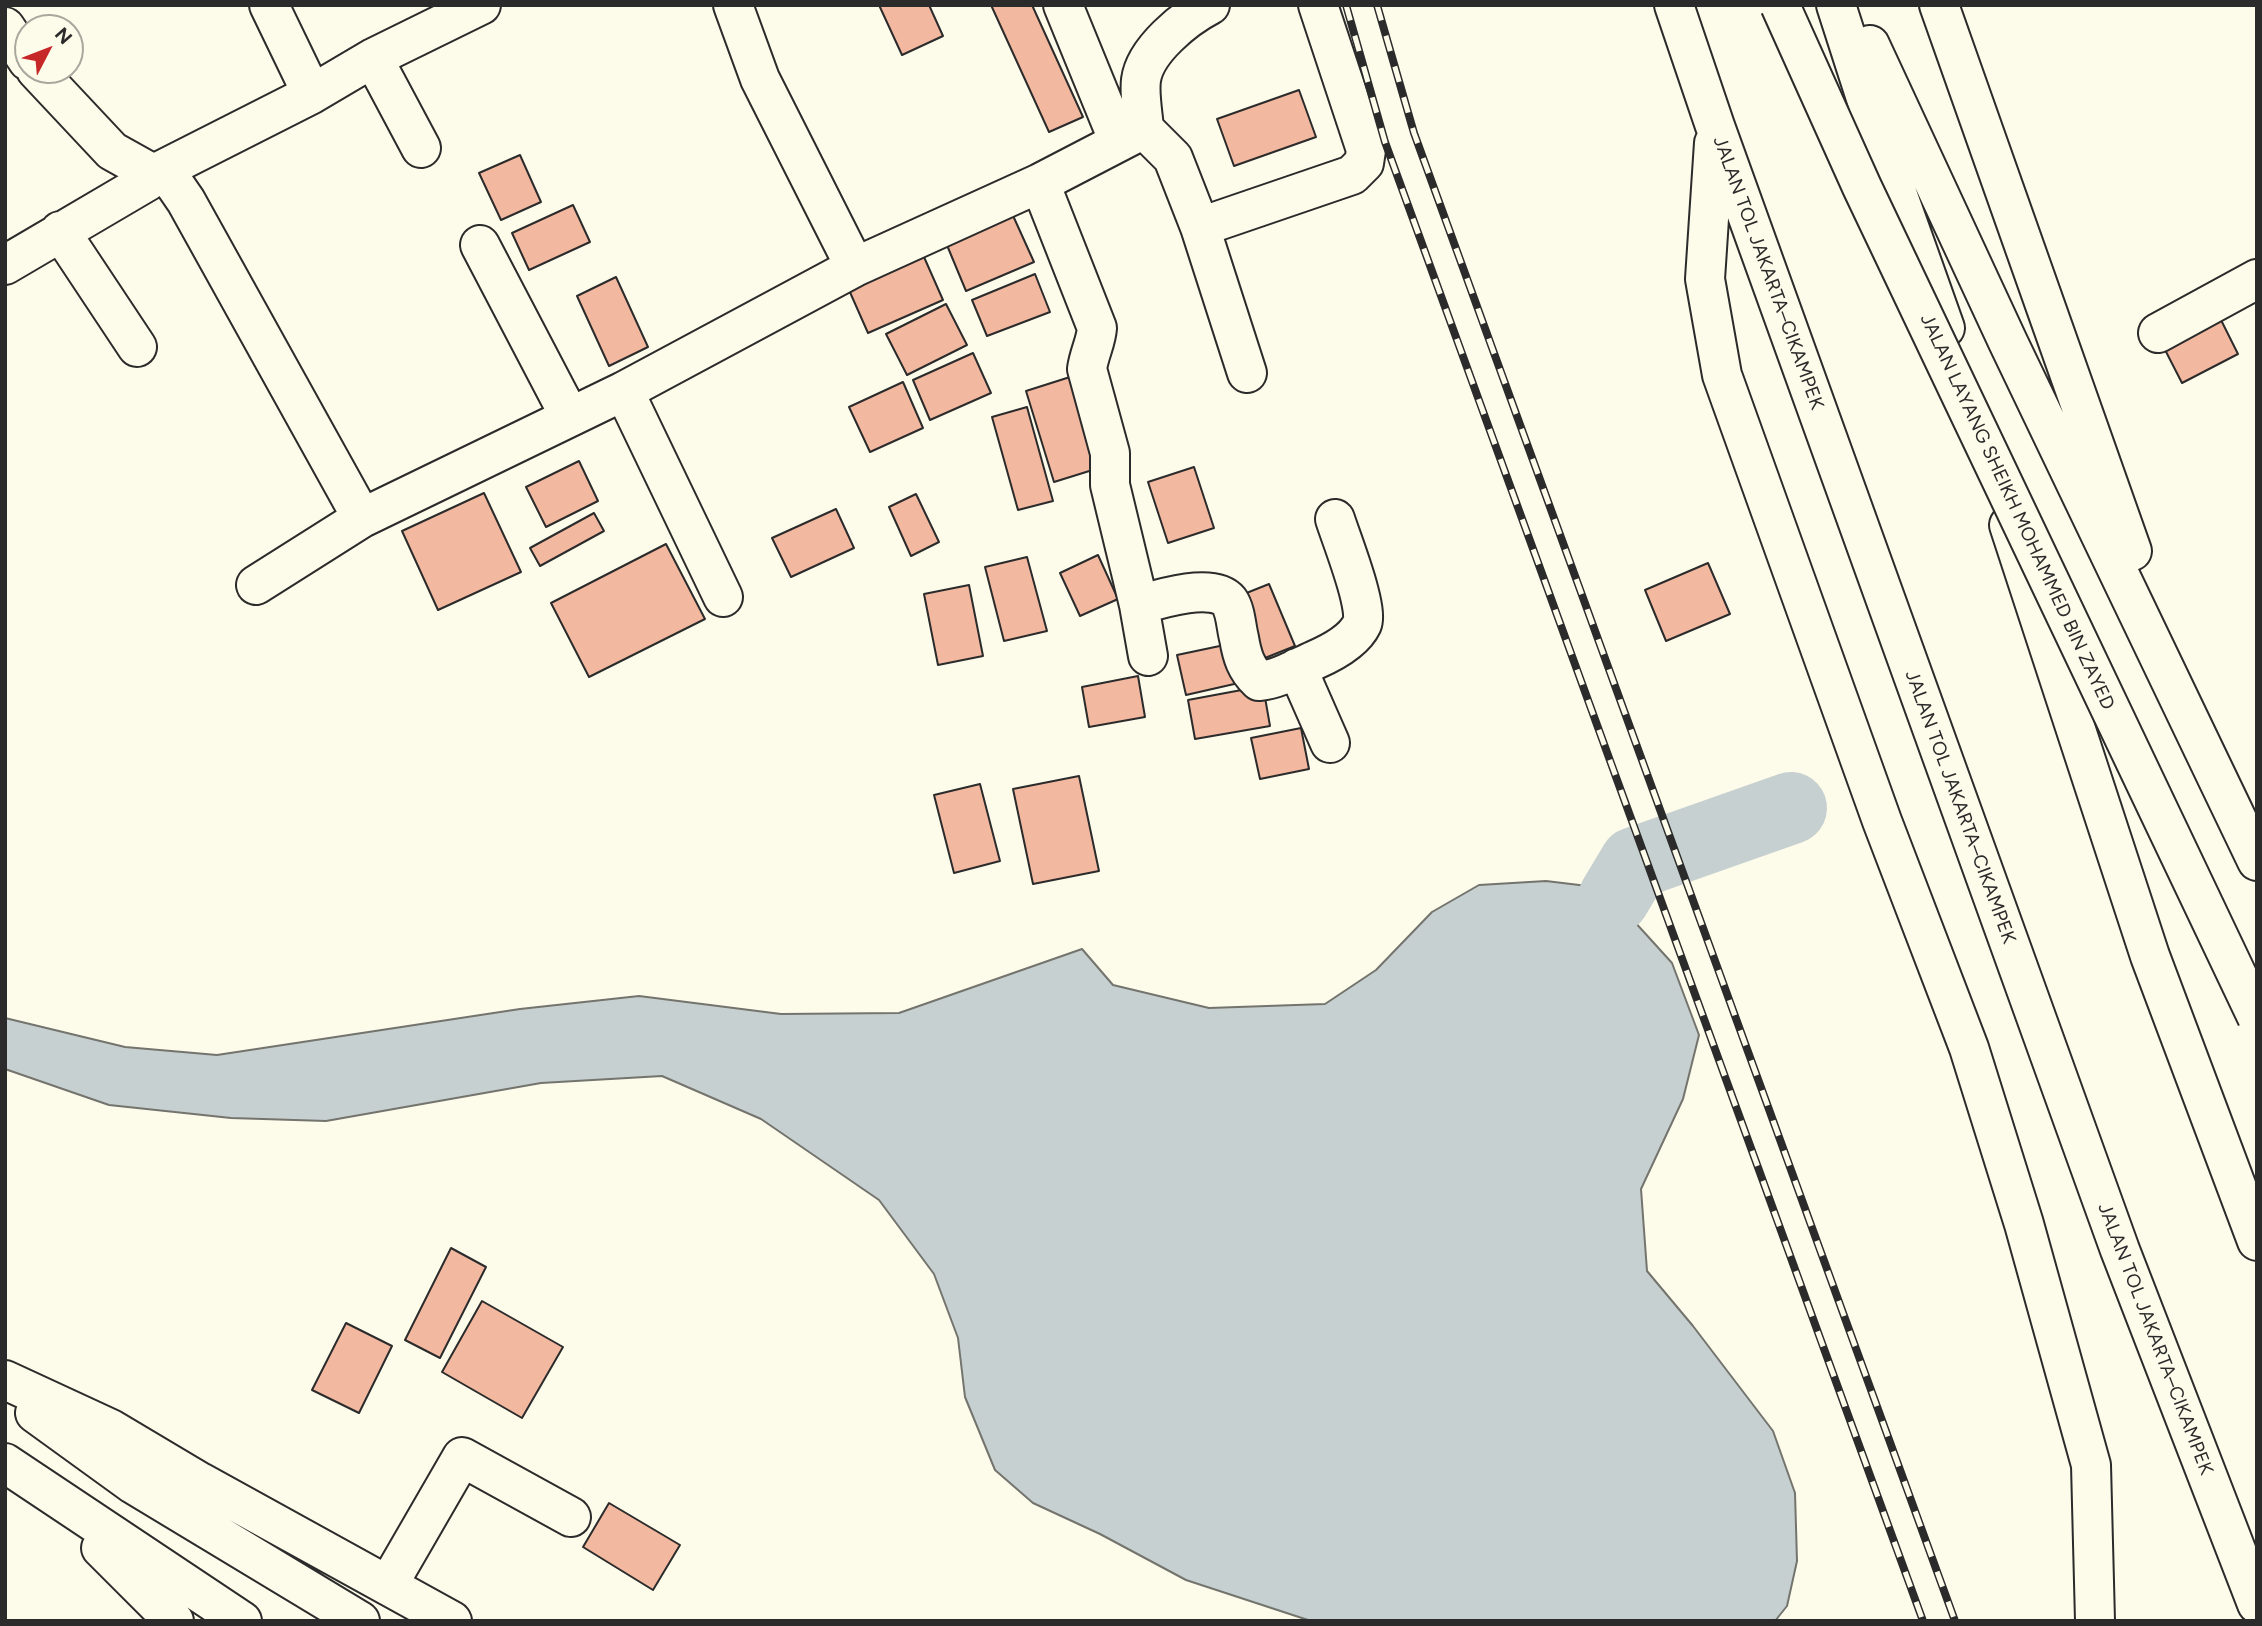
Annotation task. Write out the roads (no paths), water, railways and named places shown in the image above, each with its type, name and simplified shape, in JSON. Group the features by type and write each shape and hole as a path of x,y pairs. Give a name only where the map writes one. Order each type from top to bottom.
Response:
{"main road":[{"path":"268,5 312,94"},
{"path":"5,265 160,172 312,94 373,58 481,5"},
{"path":"733,5 760,79 855,267"},
{"path":"1063,5 1132,136 1172,158 1200,227 1247,373"},
{"path":"1132,136 1141,80 1148,58 1174,30 1210,5"},
{"path":"1200,227 1352,175 1364,163 1366,150 1318,5"},
{"name":"JALAN TOL JAKARTA–CIKAMPEK","path":"1674,5 1715,126 2120,1250 2257,1604"},
{"name":"JALAN LAYANG SHEIKH MOHAMMED BIN ZAYED","path":"1780,5 1862,187 2257,1017"},
{"path":"1836,5 1890,173 1956,361 2150,956 2257,1241"},
{"path":"1852,5 2008,342 2257,861"},
{"path":"1939,5 2173,664 2213,758 2257,845"},
{"path":"373,58 421,148"},
{"path":"49,84 113,150 160,172 186,201 362,518"},
{"path":"1715,126 1705,279 1723,375 1882,821 1969,1048 2024,1224 2091,1465 2095,1621"},
{"path":"256,586 362,518 624,391 855,267 1040,183 1132,136"},
{"path":"1040,183 1097,328 1097,337 1088,357 1087,369 1110,453 1110,485 1139,605 1148,656"},
{"path":"60,231 137,347"},
{"path":"481,245 570,416"},
{"path":"2158,333 2257,279"},
{"path":"624,391 723,597"},
{"path":"1139,605 1194,593 1222,596 1234,612 1245,663 1259,681 1273,680 1328,654 1356,632 1363,622 1364,607 1335,519"},
{"path":"1297,668 1330,743"},
{"path":"5,1380 111,1429 200,1482 452,1621"},
{"path":"5,1391 133,1484 360,1621"},
{"path":"388,1585 462,1457 571,1517"},
{"path":"5,1463 242,1621"},
{"path":"42,1489 174,1621"}],"waterway":[{"path":"1614,898 1635,863 1791,808"}],"railway":[{"path":"1346,5 1385,142 1923,1621"},
{"path":"1377,5 1414,133 1955,1621"}]}
